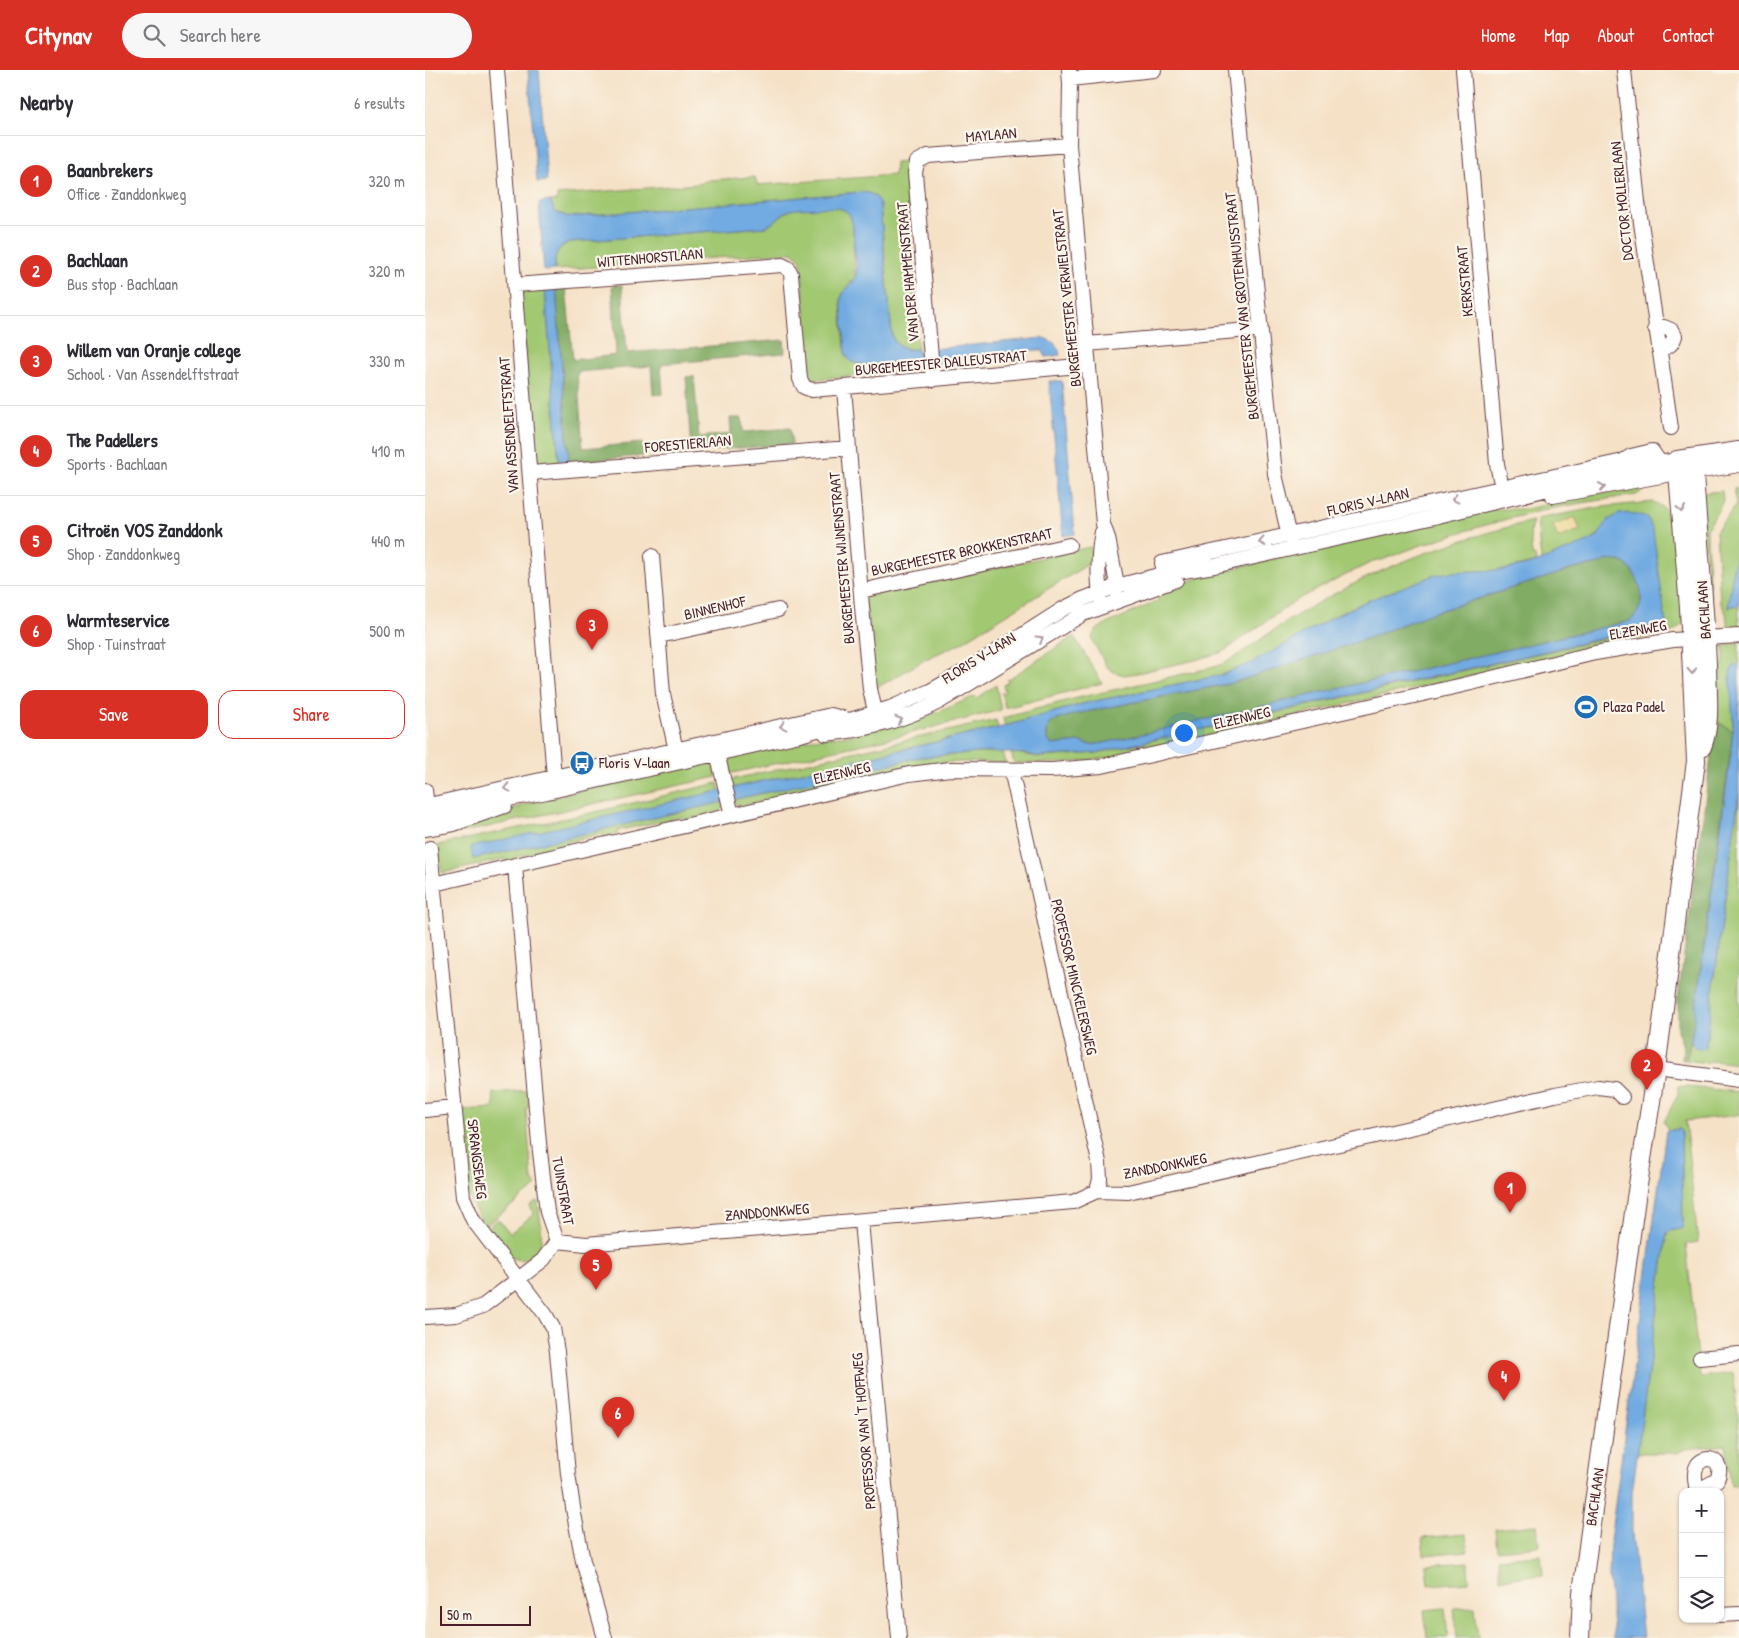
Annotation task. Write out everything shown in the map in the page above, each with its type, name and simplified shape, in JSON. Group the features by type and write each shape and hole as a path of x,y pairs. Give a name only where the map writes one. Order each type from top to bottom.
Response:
{"main road":[{"path":"1680,465 1739,451"},
{"path":"1680,465 1739,464"},
{"name":"BACHLAAN","path":"1580,1638 1582,1593 1590,1529 1696,761 1705,739 1707,713 1680,465"}],"street":[{"name":"VAN ASSENDELFTSTRAAT","path":"497,70 554,778"},
{"path":"1069,75 1153,70"},
{"name":"BURGEMEESTER VAN GROTENHUISSTRAAT","path":"1235,70 1275,474 1289,537"},
{"name":"KERKSTRAAT","path":"1463,70 1497,464 1502,488"},
{"name":"DOCTOR MOLLERLAAN","path":"1625,70 1637,202 1671,428"},
{"name":"BURGEMEESTER VERWIELSTRAAT","path":"1069,75 1069,145 1103,524 1108,538 1120,600"},
{"name":"MAYLAAN","path":"917,162 928,156 1069,145"},
{"name":"VAN DER HAMMENSTRAAT","path":"917,162 915,172 933,380"},
{"name":"WITTENHORSTLAAN","path":"515,285 782,264 788,268 791,274 800,379"},
{"path":"1087,344 1260,329"},
{"name":"BURGEMEESTER DALLEUSTRAAT","path":"800,379 804,387 812,390 1089,365"},
{"name":"BURGEMEESTER WIJNENSTRAAT","path":"843,388 870,689 876,719"},
{"name":"FORESTIERLAAN","path":"530,474 849,448"},
{"name":"FLORIS V-LAAN","path":"1166,578 1162,564 1623,461 1631,456 1652,451 1680,465"},
{"name":"FLORIS V-LAAN","path":"800,735 846,732 876,719 969,669 1063,610 1099,592 1117,586 1166,578 1485,505 1567,493 1680,465"},
{"name":"BURGEMEESTER VERWIELSTRAAT","path":"1103,524 1100,540 1099,592 1103,607"},
{"name":"BURGEMEESTER BROKKENSTRAAT","path":"861,591 1069,545"},
{"path":"652,556 663,694 677,750"},
{"name":"FLORIS V-LAAN","path":"427,816 454,824 486,814 528,796 800,735 850,720 900,720 939,702 1083,614 1120,600 1166,578"},
{"name":"BINNENHOF","path":"659,636 778,610"},
{"name":"ELZENWEG","path":"432,891 515,866 730,809 909,774 950,769 1052,770 1102,766 1463,685 1595,653 1673,640 1739,636"},
{"name":"FLORIS V-LAAN","path":"427,816 554,778 831,715 850,720"},
{"path":"717,753 730,809"},
{"name":"PROFESSOR MINCKELERSWEG","path":"1011,770 1099,1162 1100,1178 1097,1191"},
{"path":"425,790 427,816"},
{"name":"SPRANGSEWEG","path":"430,848 432,891 460,1180 467,1208 473,1220 518,1279"},
{"name":"TUINSTRAAT","path":"425,1317 456,1315 483,1306 543,1260 557,1241 547,1212 539,1144 515,866"},
{"path":"1655,1068 1739,1080"},
{"name":"ZANDDONKWEG","path":"557,1241 586,1244 1073,1202 1097,1191 1127,1192 1555,1095 1598,1087 1614,1089 1621,1097"},
{"path":"425,1110 454,1107"},
{"name":"PROFESSOR VAN 'T HOFFWEG","path":"861,1220 899,1638"},
{"path":"518,1279 545,1314 553,1328 574,1514 583,1561 605,1638"},
{"path":"1700,1358 1739,1354"},
{"path":"1724,1615 1739,1614"}],"green space":[{"path":"905,162 918,349 902,347 896,343 892,336 880,206 875,196 862,192 569,217 555,212 550,201 557,201 557,195 698,184 709,180 755,177 757,185 894,175 895,163"},
{"path":"836,206 844,209 850,215 853,223 855,277 841,298 845,349 858,365 920,360 920,366 914,371 812,378 810,374 801,261 793,252 555,270 557,253 565,244 570,242 765,227 793,209"},
{"path":"622,285 627,353 784,340 785,353 661,364 663,394 653,395 651,366 577,372 583,448 642,443 643,456 569,462 556,289 566,288 573,360 616,355 612,286"},
{"path":"545,289 559,463 534,463 520,291"},
{"path":"694,376 699,437 731,434 730,418 742,418 743,431 746,432 790,428 792,444 691,452 686,377"},
{"path":"1641,487 1641,492 1636,495 1528,514 1464,531 1382,560 1376,560 1296,600 1223,652 1195,660 1124,675 1114,672 1107,667 1092,640 1096,630 1106,624 1158,601 1159,592 1210,574 1494,509 1526,509 1584,496"},
{"path":"1739,488 1739,546 1733,569 1729,607 1739,605 1739,628 1728,629 1726,613 1720,602 1716,531 1736,505 1734,489"},
{"path":"1722,491 1723,501 1707,530 1710,605 1717,629 1711,622 1701,493"},
{"path":"1653,502 1666,510 1676,522 1684,622 1676,630 1667,634 1588,649 1115,757 1066,763 1014,763 1011,752 1039,757 1096,753 1666,625 1660,590 1620,514 1611,519 1599,535 1589,542 1541,561 1537,519 1601,507"},
{"path":"1533,521 1530,532 1532,555 1535,556 1536,562 1504,570 1451,572 1369,600 1333,617 1254,662 1221,675 1086,703 1005,726 1003,718 1069,700 1214,667 1227,662 1297,615 1361,580 1445,546"},
{"path":"1090,547 1094,560 1087,565 959,644 928,658 876,688 864,597"},
{"path":"1608,560 1620,561 1629,567 1639,584 1640,604 1630,621 1104,743 1090,745 1080,742 1052,745 1048,738 1048,726 1054,721 1075,714 1232,683 1363,640 1429,614"},
{"path":"1074,636 1102,683 1005,707 1001,693 1005,692 1003,685 1008,682 1007,680"},
{"path":"1739,642 1739,664 1732,669 1730,678 1733,731 1716,721 1720,670 1724,662 1724,646"},
{"path":"996,685 1001,710 891,738 728,774 725,764 728,758 803,740 851,735 919,718 941,711 975,696 977,698"},
{"path":"996,720 998,728 732,788 729,780"},
{"path":"1716,721 1733,731 1692,1035 1686,1060 1682,1060 1683,1047 1678,1030 1678,999"},
{"path":"1003,752 1006,763 941,763 862,780 857,776 805,788 803,792 742,806 734,803 733,799 921,757"},
{"path":"707,762 713,766 717,777 464,832 435,836 432,832 452,829 540,800"},
{"path":"718,783 720,791 471,848 473,858 723,801 724,805 720,812 686,820 682,817 619,830 617,834 606,837 601,834 567,842 565,847 515,857 513,863 506,864 505,859 442,873 438,845 595,812"},
{"path":"1739,793 1739,1064 1686,1060 1691,1041 1692,1044 1706,1044"},
{"path":"1678,1086 1739,1092 1739,1115 1685,1121 1698,1242 1686,1244 1700,1377 1733,1373 1739,1425 1739,1485 1731,1486 1726,1445 1686,1449 1677,1453 1637,1453 1667,1234 1669,1231 1681,1229 1683,1225 1681,1130 1668,1130 1664,1122 1678,1094"},
{"path":"528,1090 529,1105 526,1110 532,1180 537,1186 485,1226 468,1194 461,1110 494,1108 493,1093"},
{"path":"536,1201 538,1202 541,1227 540,1246 537,1253 531,1257 517,1260 505,1252 487,1228 498,1219 510,1233 534,1214 529,1206"},
{"path":"1537,1525 1539,1546 1497,1550 1495,1529"},
{"path":"1466,1534 1468,1551 1424,1555 1422,1538"},
{"path":"1541,1555 1543,1575 1500,1579 1498,1558"},
{"path":"1468,1562 1469,1582 1428,1585 1426,1565"},
{"path":"1475,1607 1478,1638 1457,1638 1454,1608"},
{"path":"1445,1608 1448,1638 1427,1638 1424,1610"}],"sand":[{"path":"1575,517 1580,530 1558,538 1553,526"}],"water":[{"path":"528,70 539,70 547,181 537,182"},
{"path":"862,192 874,196 880,206 892,336 896,343 902,347 918,349 920,360 864,365 851,362 846,355 841,298 856,276 857,265 851,218 848,213 838,208 790,210 765,227 570,242 565,244 557,253 555,270 544,271 539,203 550,201 555,212 569,217"},
{"path":"545,289 556,289 569,462 559,463"},
{"path":"1043,338 1055,344 1060,355 1046,357 1042,350 1035,350 934,362 933,349"},
{"path":"1049,381 1062,381 1075,534 1063,536"},
{"path":"1629,513 1647,517 1653,530 1666,624 1096,753 1039,757 1027,754 991,752 921,757 473,859 471,847 998,728 1086,703 1221,675 1254,662 1333,617 1369,600 1435,575 1451,572 1504,570 1532,564 1588,542 1597,537 1608,520 1619,514","holes":["1608,560 1620,561 1629,567 1639,584 1640,604 1630,621 1104,743 1090,745 1081,742 1052,745 1048,738 1048,726 1054,721 1075,714 1232,683 1363,640 1429,614"]},
{"path":"1739,546 1739,605 1728,607 1733,569"},
{"path":"1739,664 1739,793 1706,1044 1705,1048 1701,1049 1694,1047 1691,1041 1731,753 1733,724 1730,672 1735,665"},
{"path":"1681,1130 1683,1225 1681,1229 1669,1231 1667,1234 1632,1493 1632,1534 1643,1638 1614,1638 1609,1580 1610,1541 1666,1131"}],"place":[{"name":"Willem van Oranje college","path":"592,650"},
{"name":"Plaza Padel","path":"1586,707"},
{"name":"Floris V-laan","path":"582,763"},
{"name":"Bachlaan","path":"1647,1090"},
{"name":"Baanbrekers","path":"1510,1213"},
{"name":"Citroën VOS Zanddonk","path":"596,1290"},
{"name":"The Padellers","path":"1504,1401"},
{"name":"Warmteservice","path":"618,1438"}]}
